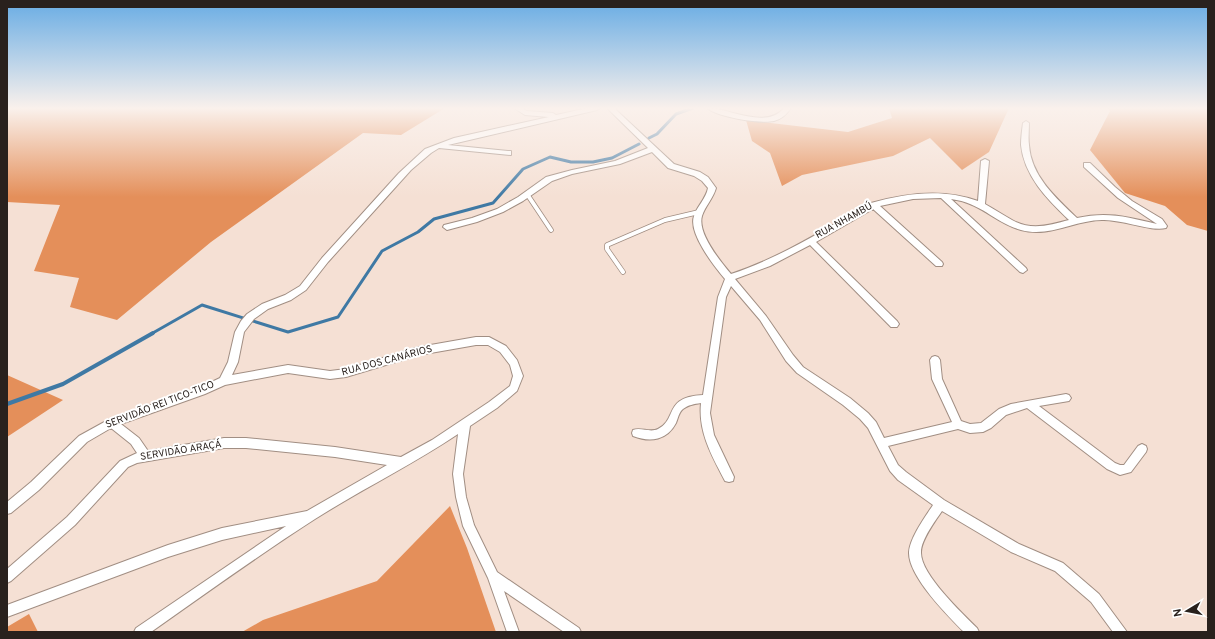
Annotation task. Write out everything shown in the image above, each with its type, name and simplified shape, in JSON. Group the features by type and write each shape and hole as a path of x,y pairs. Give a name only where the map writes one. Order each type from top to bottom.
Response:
{"street":[{"path":"223,381 234,360 238,337 246,321 262,307 290,296 302,289 324,261 420,158 437,146 471,138"},
{"path":"641,138 671,166 697,174 710,184 712,188 709,200 699,212 697,220 705,242 730,277 764,319 797,366 818,384 842,398 864,416 882,443 894,468 916,487 940,504 1015,548 1059,567 1079,582 1095,598 1121,632"},
{"path":"1025,138 1025,146 1036,176 1051,198 1074,220"},
{"path":"437,146 508,154"},
{"path":"447,227 486,216 517,201 548,180 561,175 614,163 652,149"},
{"path":"981,205 985,162"},
{"name":"RUA NHAMBÚ","path":"730,277 750,272 883,201 912,197 943,196 964,199 981,205 1011,224 1031,230 1042,229 1074,220 1094,217 1114,217 1158,227 1163,226 1159,221 1117,195 1087,165"},
{"path":"943,196 1024,270"},
{"path":"874,205 939,264"},
{"path":"810,240 894,324"},
{"path":"729,477 710,441 706,427 705,399 708,389 722,297 730,277"},
{"name":"RUA DOS CANÁRIOS","path":"140,632 311,515 364,483 436,443 504,398 514,388 518,376 514,363 502,349 489,341 463,342 419,351 346,373 330,375 288,369 223,381"},
{"path":"935,360 937,380 958,425"},
{"name":"SERVIDÃO REI TICO-TICO","path":"7,509 35,486 76,444 112,423 202,391 223,381"},
{"path":"882,443 958,425 978,429 986,426 1002,412 1012,408 1066,398"},
{"path":"637,433 649,436 660,434 667,429 676,410 681,404 694,400 705,399"},
{"path":"1030,405 1116,469 1127,469 1142,449"},
{"path":"112,423 135,441 145,456"},
{"path":"465,423 458,474 461,497 469,526 493,576 513,632"},
{"name":"SERVIDÃO ARAÇÁ","path":"7,577 72,521 124,464 135,458 224,443 246,443 335,452 402,462"},
{"path":"940,504 917,544 915,553 917,563 922,574 933,589 973,632"},
{"path":"7,611 168,551 209,538 311,515"},
{"path":"493,576 575,632"}],"lane":[{"path":"527,194 550,230"},
{"path":"623,272 607,250 607,246 610,243 665,220 699,212"}],"shaded area":[{"path":"7,138 356,138 211,242 117,320 70,307 79,278 34,271 60,205 7,202"},
{"path":"751,138 995,138 989,152 962,170 930,138 893,156 802,175 782,186 770,153 752,141"},
{"path":"1096,138 1208,138 1208,231 1187,225 1165,206 1125,193 1090,150"},
{"path":"7,375 63,400 7,437"},
{"path":"450,506 467,548 496,632 242,632 263,620 377,581"},
{"path":"29,614 38,632 7,632 7,627"}],"waterway":[{"path":"151,334 202,305 288,332 338,317 382,251 418,232 434,219 493,203 523,169 550,157 571,162 593,162 612,158 639,144"},
{"path":"7,404 63,384 153,333"}]}
